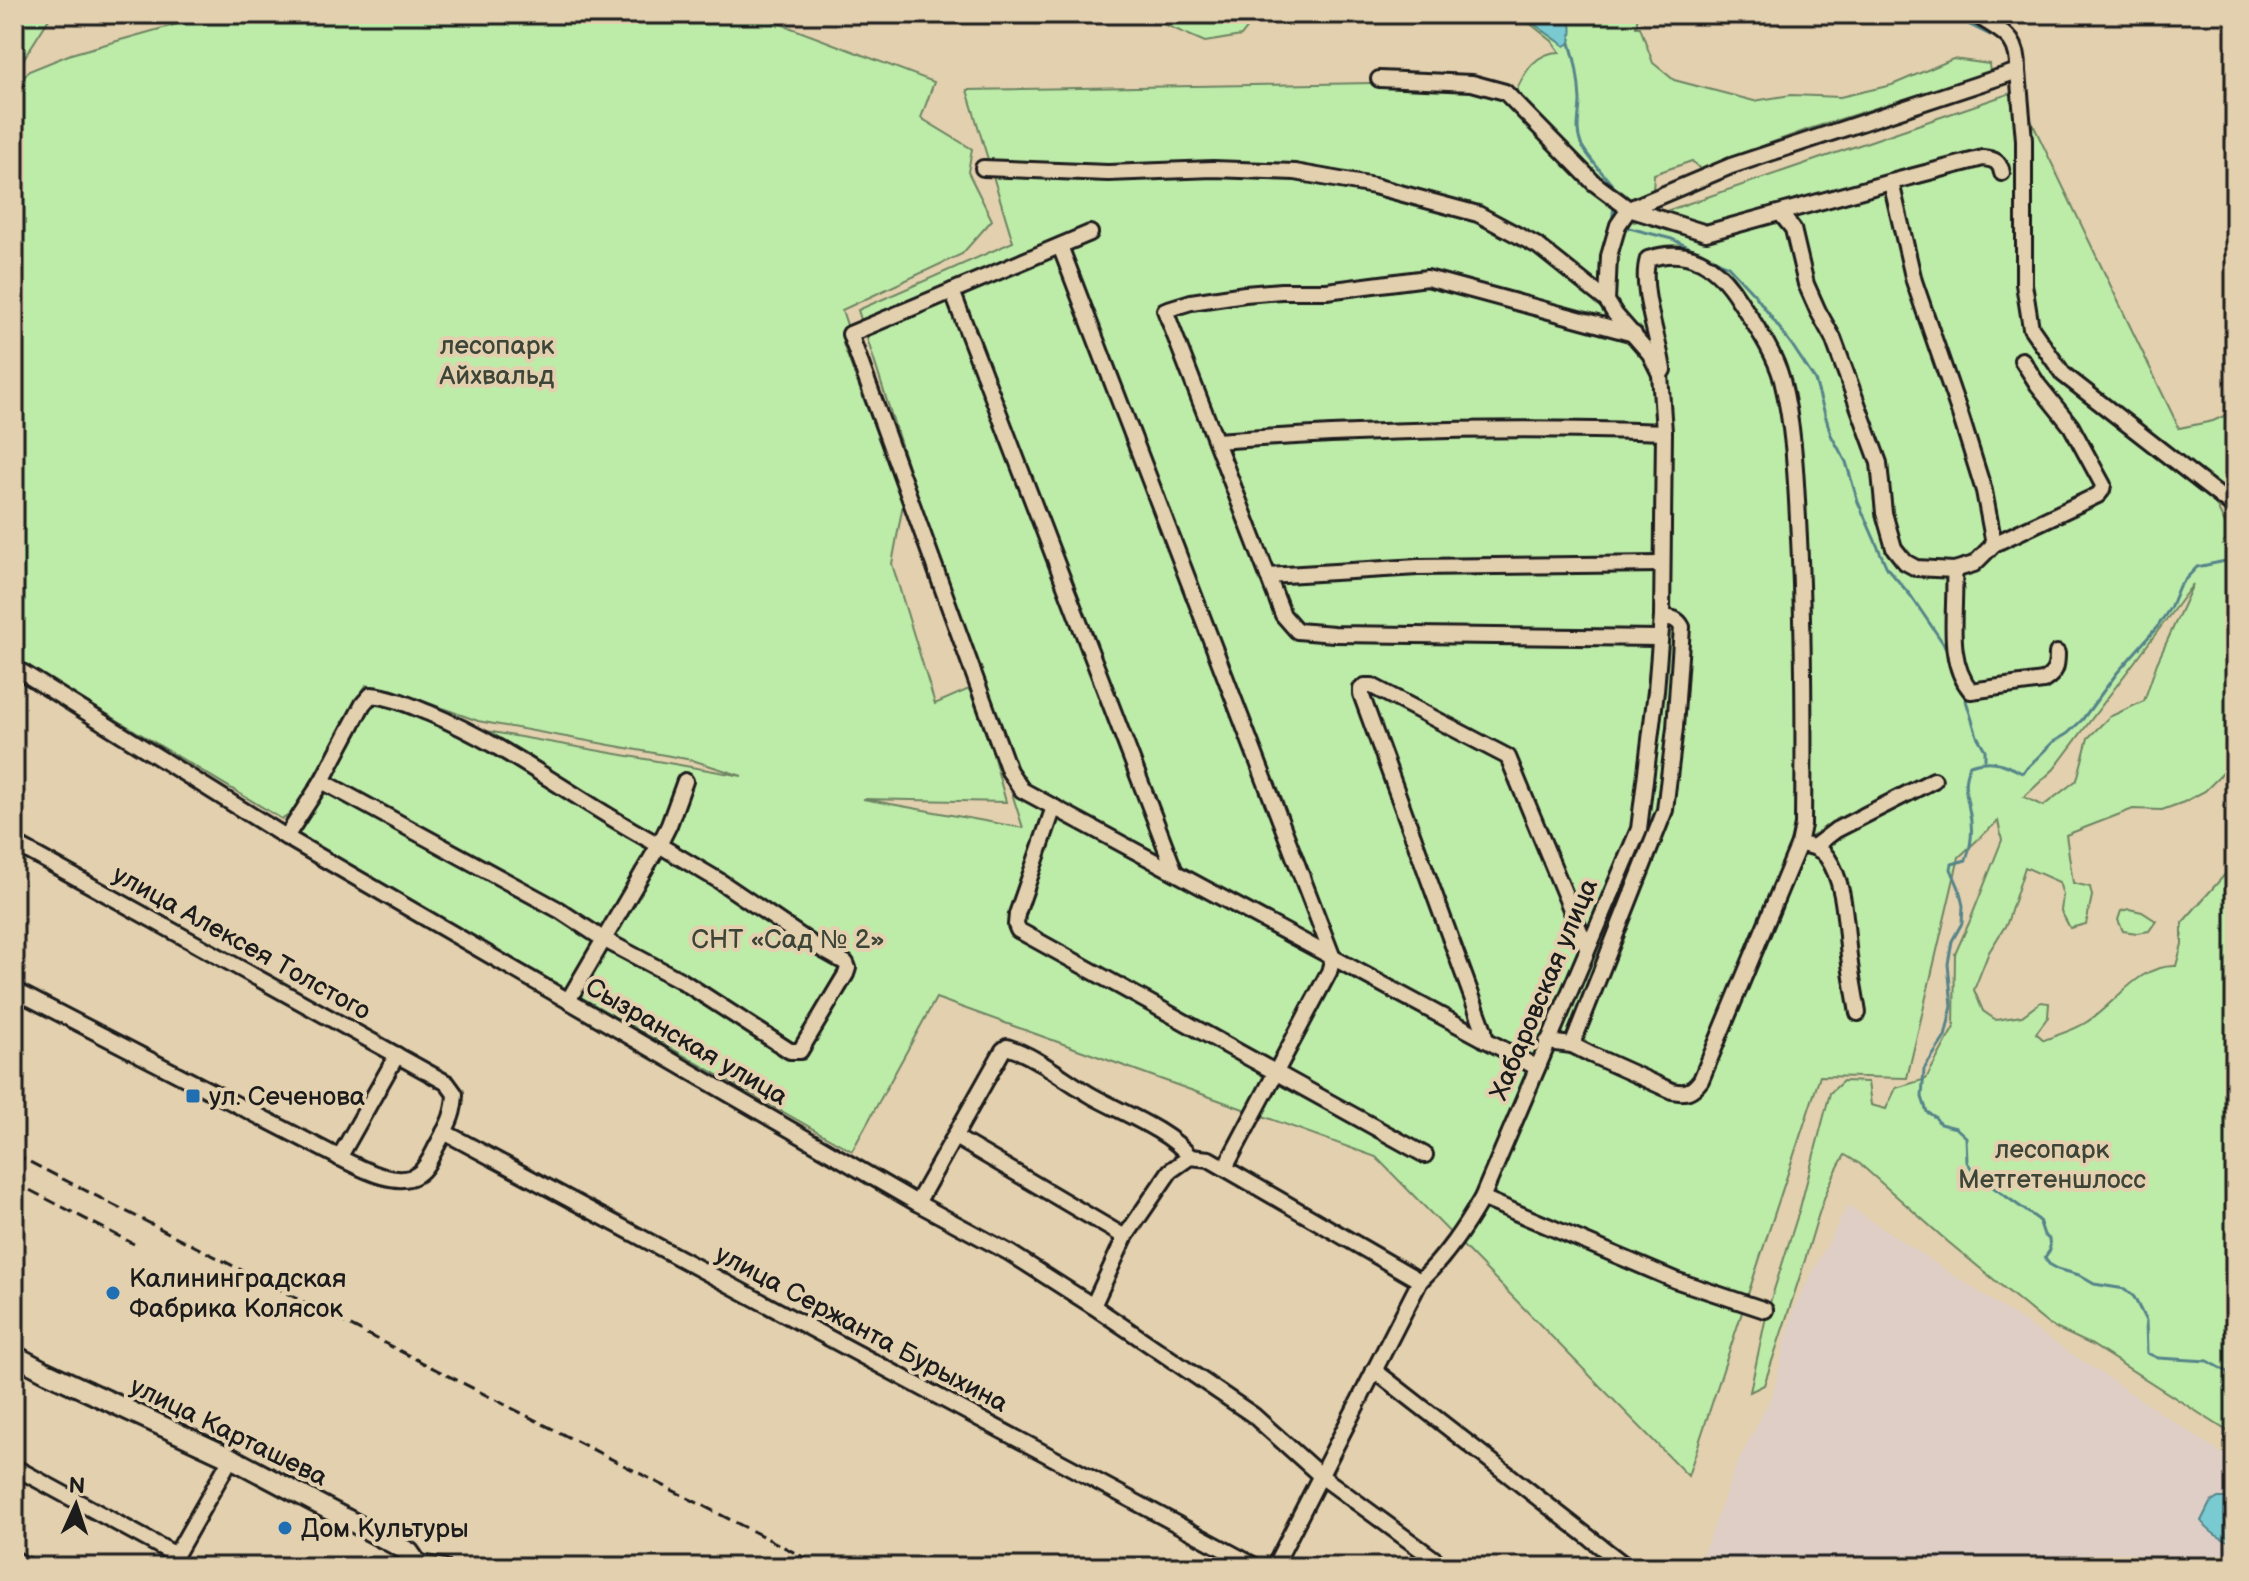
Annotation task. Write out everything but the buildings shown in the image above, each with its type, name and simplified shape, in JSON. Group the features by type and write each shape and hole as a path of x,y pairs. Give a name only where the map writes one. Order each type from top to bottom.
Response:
{"main road":[{"name":"улица Карташева","path":"14,1355 231,1458 409,1552 416,1565"}],"street":[{"path":"1975,14 2015,42 2018,55 2024,140 2024,284 2031,328 2063,374 2235,508"},
{"path":"1607,301 1609,256 1618,225 1629,209 1731,166 2018,71"},
{"path":"1379,79 1472,83 1505,92 1594,183 1629,209 1706,233 1983,158 1997,162 2002,173"},
{"path":"983,168 1108,173 1213,169 1295,172 1374,186 1478,214 1538,246 1607,301 1650,354 1660,374"},
{"path":"1891,182 1914,281 1984,491 1994,544"},
{"path":"1781,214 1793,229 1806,284 1857,396 1879,463 1884,513 1894,548 1905,562 1916,568 1954,570 1974,564 1994,544 2098,495 2102,490 2103,485 2071,426 2022,360"},
{"path":"1090,233 850,334 1009,771 1022,790 1536,1067"},
{"path":"1060,246 1333,958 1329,972 1225,1168"},
{"name":"Хабаровская улица","path":"1274,1567 1420,1281 1441,1261 1482,1198 1639,829 1662,617 1664,432 1660,374 1663,370 1646,287 1646,267 1648,259 1663,254 1688,255 1713,267 1730,286 1764,340 1781,379 1795,458 1804,658 1803,825 1799,844"},
{"path":"1634,334 1427,278 1327,291 1281,291 1191,302 1165,310 1283,615 1297,631 1350,635 1659,638"},
{"path":"952,291 1175,872"},
{"path":"1216,441 1437,429 1664,432"},
{"path":"1268,576 1418,567 1661,564"},
{"path":"1954,570 1956,655 1971,691 2043,681 2053,675 2057,667 2057,653"},
{"path":"1572,1045 1665,810 1674,741 1682,627 1679,621 1662,617"},
{"name":"Сызранская улица","path":"14,667 286,837 917,1203 1010,1253 1253,1415 1321,1476 1445,1567"},
{"path":"1485,1040 1361,689 1372,686 1508,757 1587,948"},
{"path":"286,837 322,781 363,704 371,695 392,697 455,724 528,764 620,825 718,880 846,963 846,974 804,1046 797,1052 790,1051 682,981 603,939 559,910 322,781"},
{"path":"1815,846 1836,830 1934,780"},
{"path":"569,999 659,845 685,781"},
{"path":"1054,807 1017,914 1018,930 1425,1155"},
{"name":"улица Алексея Толстого","path":"14,843 447,1083 455,1094 454,1113 444,1132"},
{"path":"1547,1042 1572,1045 1672,1091 1685,1094 1694,1089 1701,1080 1799,844 1815,846 1827,857 1839,884 1847,920 1850,967 1858,1013"},
{"path":"14,990 377,1175 403,1179 418,1175 444,1132"},
{"path":"917,1203 1007,1047 1025,1053 1094,1097 1138,1119 1183,1148 1190,1157"},
{"path":"339,1158 397,1055"},
{"name":"улица Сержанта Бурыхина","path":"444,1132 1257,1567"},
{"path":"955,1137 1125,1237"},
{"path":"1093,1306 1125,1237 1170,1171 1190,1157 1209,1159 1420,1281"},
{"path":"1482,1198 1675,1280 1765,1310"},
{"path":"1374,1370 1627,1567"},
{"path":"14,1467 172,1561 231,1458"},
{"path":"14,1559 29,1567"},
{"path":"416,1565 444,1567"}],"shaded area":[{"path":"1848,1205 2235,1462 2235,1567 1695,1567 1708,1542 1735,1468 1773,1393 1794,1307"}],"green space":[{"path":"14,14 52,14 14,74"},
{"path":"303,14 727,14 765,18 934,82 921,118 972,149 968,172 992,220 962,254 842,310 850,334 843,344 903,504 892,564 935,704 969,689 992,751 1006,802 863,799 1023,828 858,310 1013,242 967,90 1485,81 1634,222 2017,91 2179,428 2226,415 2235,351 2235,503 2203,478 2230,534 2223,544 2235,539 2235,757 2233,763 2205,791 2184,802 2162,810 2133,809 2066,835 2073,883 2090,887 2092,896 2086,924 2070,928 2061,911 2063,895 2059,882 2025,867 2007,923 1989,952 1974,990 1983,1011 1996,1020 2022,1016 2041,1002 2049,1003 2048,1017 2036,1033 2044,1040 2075,1028 2091,1019 2140,977 2163,967 2176,966 2182,944 2182,923 2235,867 2235,1436 2092,1345 2049,1325 1860,1164 1845,1155 1821,1206 1764,1385 1750,1392 1767,1312 1800,1208 1830,1093 1843,1081 1868,1082 1871,1105 1886,1109 1896,1088 1926,1079 1954,1027 1955,954 2002,840 1998,821 1959,857 1907,1078 1820,1076 1688,1476 1376,1157 936,998 852,1151 285,829 368,687 481,730 742,776 692,760 478,721 393,690 366,685 293,813 282,819 14,658 14,90 29,71 71,54 195,19 294,21","holes":["2193,584 2157,663 2144,701 2109,717 2088,738 2077,780 2043,806 2024,797 2054,769"]},
{"path":"1155,14 1258,14 1241,36 1205,42 1161,23"},
{"path":"1518,14 1638,14 1636,27 1640,27 1653,63 1674,80 1754,101 1791,95 1840,97 1892,85 1953,59 1989,64 1990,72 1809,129 1726,159 1702,171 1692,161 1654,174 1653,192 1631,202 1619,189 1594,175 1521,101 1516,92 1532,64 1544,55 1560,52 1552,41"},
{"path":"2235,217 2235,271 2225,258 2230,218"},
{"path":"2121,911 2142,912 2156,921 2149,931 2123,931 2118,920"}],"water":[{"path":"1520,14 1564,14 1571,24 1570,43 1565,46"},
{"path":"2218,1498 2235,1502 2235,1542 2216,1535 2201,1521 2210,1503"}],"waterway":[{"path":"1935,14 1962,21 1990,35"},
{"path":"1570,43 1579,86 1579,139 1588,155 1621,194"},
{"path":"1612,223 1614,205"},
{"path":"1629,228 1672,239 1728,266 1755,295 1815,380 1831,435 1846,462 1858,502 1887,568 1911,596 1950,658"},
{"path":"2235,559 2197,567 2179,586 2158,626 2082,720 2053,742 2022,773 1997,763 1970,765 1965,781 1971,822 1970,848 1966,860 1952,864 1951,869 1963,906 1962,923 1952,941 1948,964 1952,1006 1945,1037 1924,1069 1922,1097 1927,1112 1940,1124 1956,1128 1966,1137 1967,1162 1976,1175 2039,1220 2044,1235 2049,1239 2050,1250 2045,1257 2049,1264 2094,1284 2125,1289 2134,1297 2146,1321 2147,1353 2158,1358 2208,1361 2235,1376"},
{"path":"1963,691 1977,736 1985,750 1985,759"}],"railway":[{"path":"14,1154 823,1567"},
{"path":"14,1182 134,1244"}],"place":[{"name":"ул. Сеченова","path":"193,1096"},
{"name":"Калининградская Фабрика Колясок","path":"113,1293"},
{"name":"Дом Культуры","path":"285,1528"}],"park label":[{"name":"лесопарк Айхвальд","path":"497,360"},
{"name":"СНТ «Сад № 2»","path":"788,939"},
{"name":"лесопарк Метгетеншлосс","path":"2052,1164"}]}
